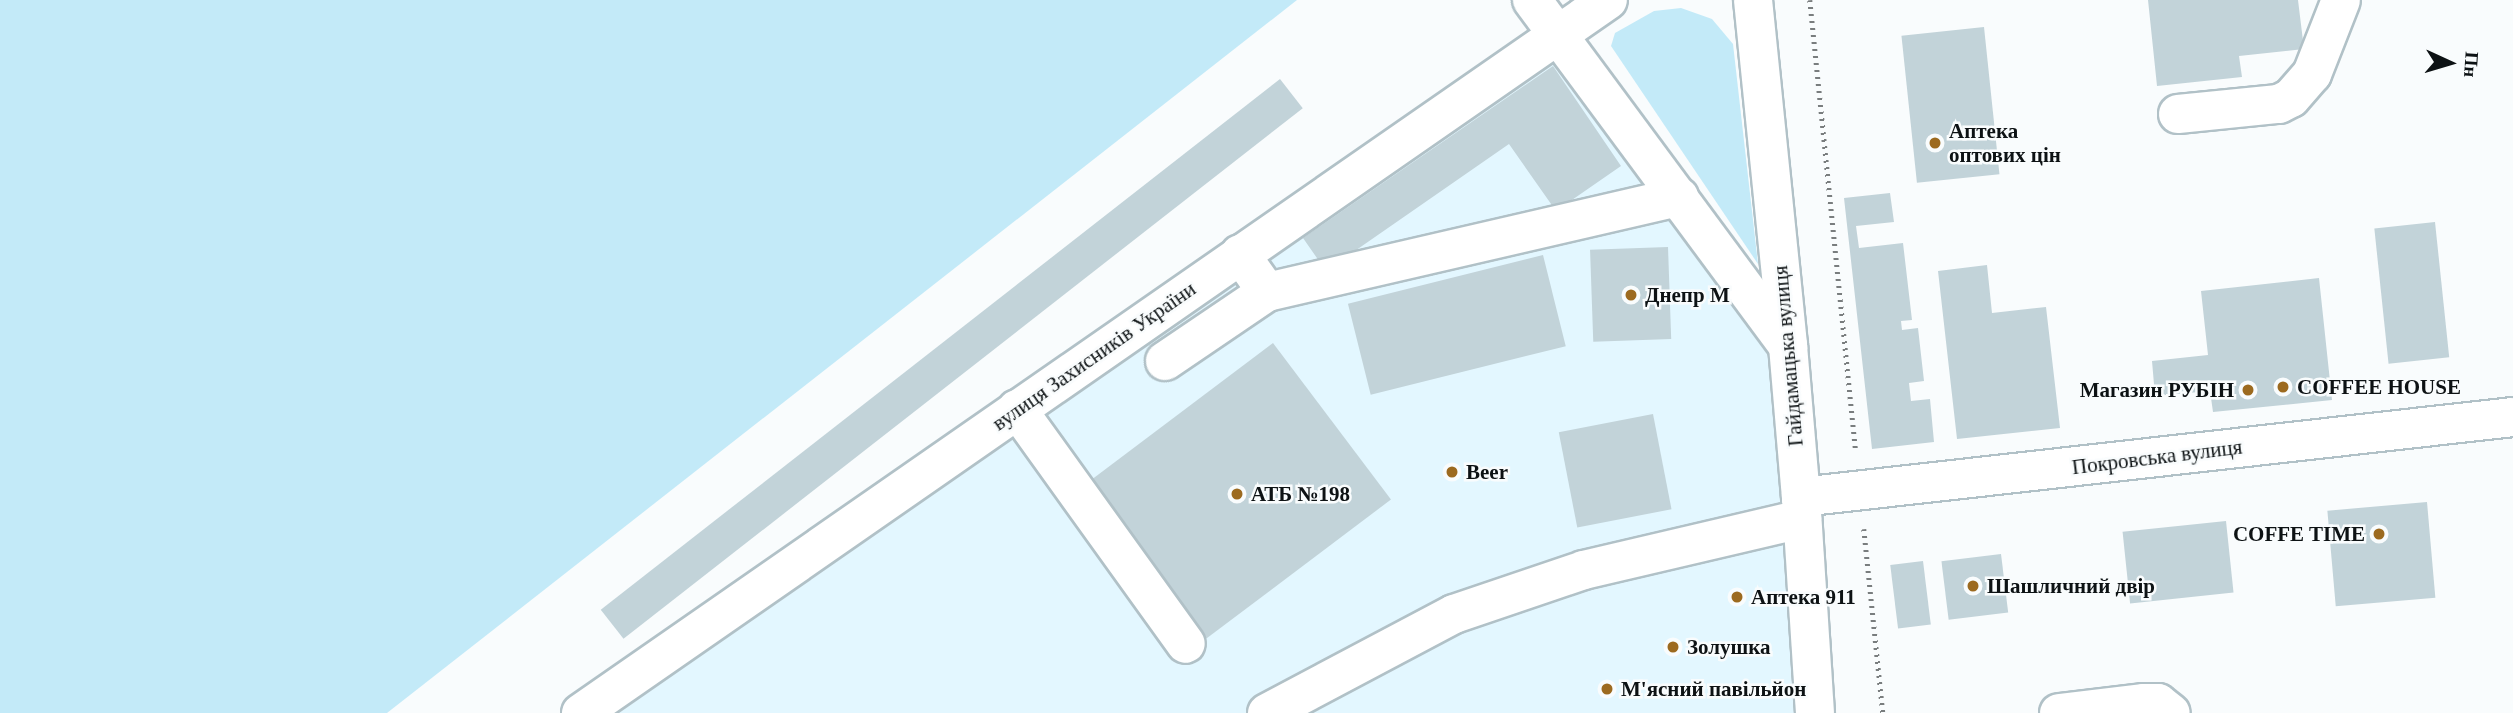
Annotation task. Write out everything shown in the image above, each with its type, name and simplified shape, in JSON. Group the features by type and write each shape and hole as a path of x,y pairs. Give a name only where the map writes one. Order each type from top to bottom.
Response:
{"street":[{"path":"1532,0 1788,345"},
{"name":"вулиця Захисників України","path":"581,713 1557,32 1608,0"},
{"path":"1736,0 1755,17"},
{"path":"2178,114 2279,104 2291,98 2312,74 2341,0"},
{"name":"Гайдамацька вулиця","path":"1755,17 1788,345 1815,713"},
{"path":"1165,361 1267,292 1679,197"},
{"path":"1240,254 1267,292"},
{"path":"1017,409 1050,447 1186,644"},
{"name":"Покровська вулиця","path":"1267,713 1454,614 1584,570 1863,491 2513,417"},
{"path":"2059,713 2144,703 2158,703 2171,713"}],"path":[{"path":"1810,0 1863,491 1882,713"}],"shaded area":[{"path":"0,0 1297,0 387,713 0,713"},
{"path":"1681,8 1712,19 1733,44 1758,264 1611,46 1615,33 1654,11"},
{"path":"1557,32 1788,346 1815,713 581,713"}],"building":[{"path":"2148,0 2298,0 2304,49 2239,56 2242,77 2157,86"},
{"path":"1984,27 1999,174 1917,183 1901,36"},
{"path":"1553,66 1621,166 1556,211 1509,144 1326,271 1303,238"},
{"path":"1280,79 1303,108 624,639 601,610"},
{"path":"1890,193 1894,222 1856,226 1859,248 1903,243 1912,320 1901,321 1902,330 1918,328 1924,381 1909,383 1911,401 1930,399 1934,442 1872,449 1844,198"},
{"path":"2435,222 2449,357 2389,364 2374,228"},
{"name":"Днепр М","path":"1668,247 1671,339 1593,342 1590,250"},
{"path":"1543,255 1566,346 1371,395 1348,304"},
{"path":"1987,265 1992,313 2046,307 2060,428 1957,439 1938,271"},
{"path":"2319,278 2332,400 2213,412 2210,391 2155,396 2152,361 2208,355 2201,291"},
{"name":"АТБ №198","path":"1273,343 1391,500 1200,643 1082,487"},
{"path":"1653,414 1672,509 1577,528 1559,432"},
{"path":"2427,502 2435,598 2336,606 2327,511"},
{"path":"2226,521 2234,593 2130,603 2123,532"},
{"path":"2001,554 2008,613 1949,620 1941,561"},
{"path":"1923,561 1931,625 1898,629 1890,565"}],"place":[{"name":"Аптека оптових цін","path":"1935,143"},
{"name":"Днепр М","path":"1631,295"},
{"name":"COFFEE HOUSE","path":"2283,387"},
{"name":"Магазин РУБIН","path":"2248,390"},
{"name":"Beer","path":"1452,472"},
{"name":"АТБ №198","path":"1237,494"},
{"name":"COFFE TIME","path":"2379,534"},
{"name":"Шашличний двір","path":"1973,586"},
{"name":"Аптека 911","path":"1737,597"},
{"name":"Золушка","path":"1673,647"},
{"name":"М'ясний павільйон","path":"1607,689"}]}
